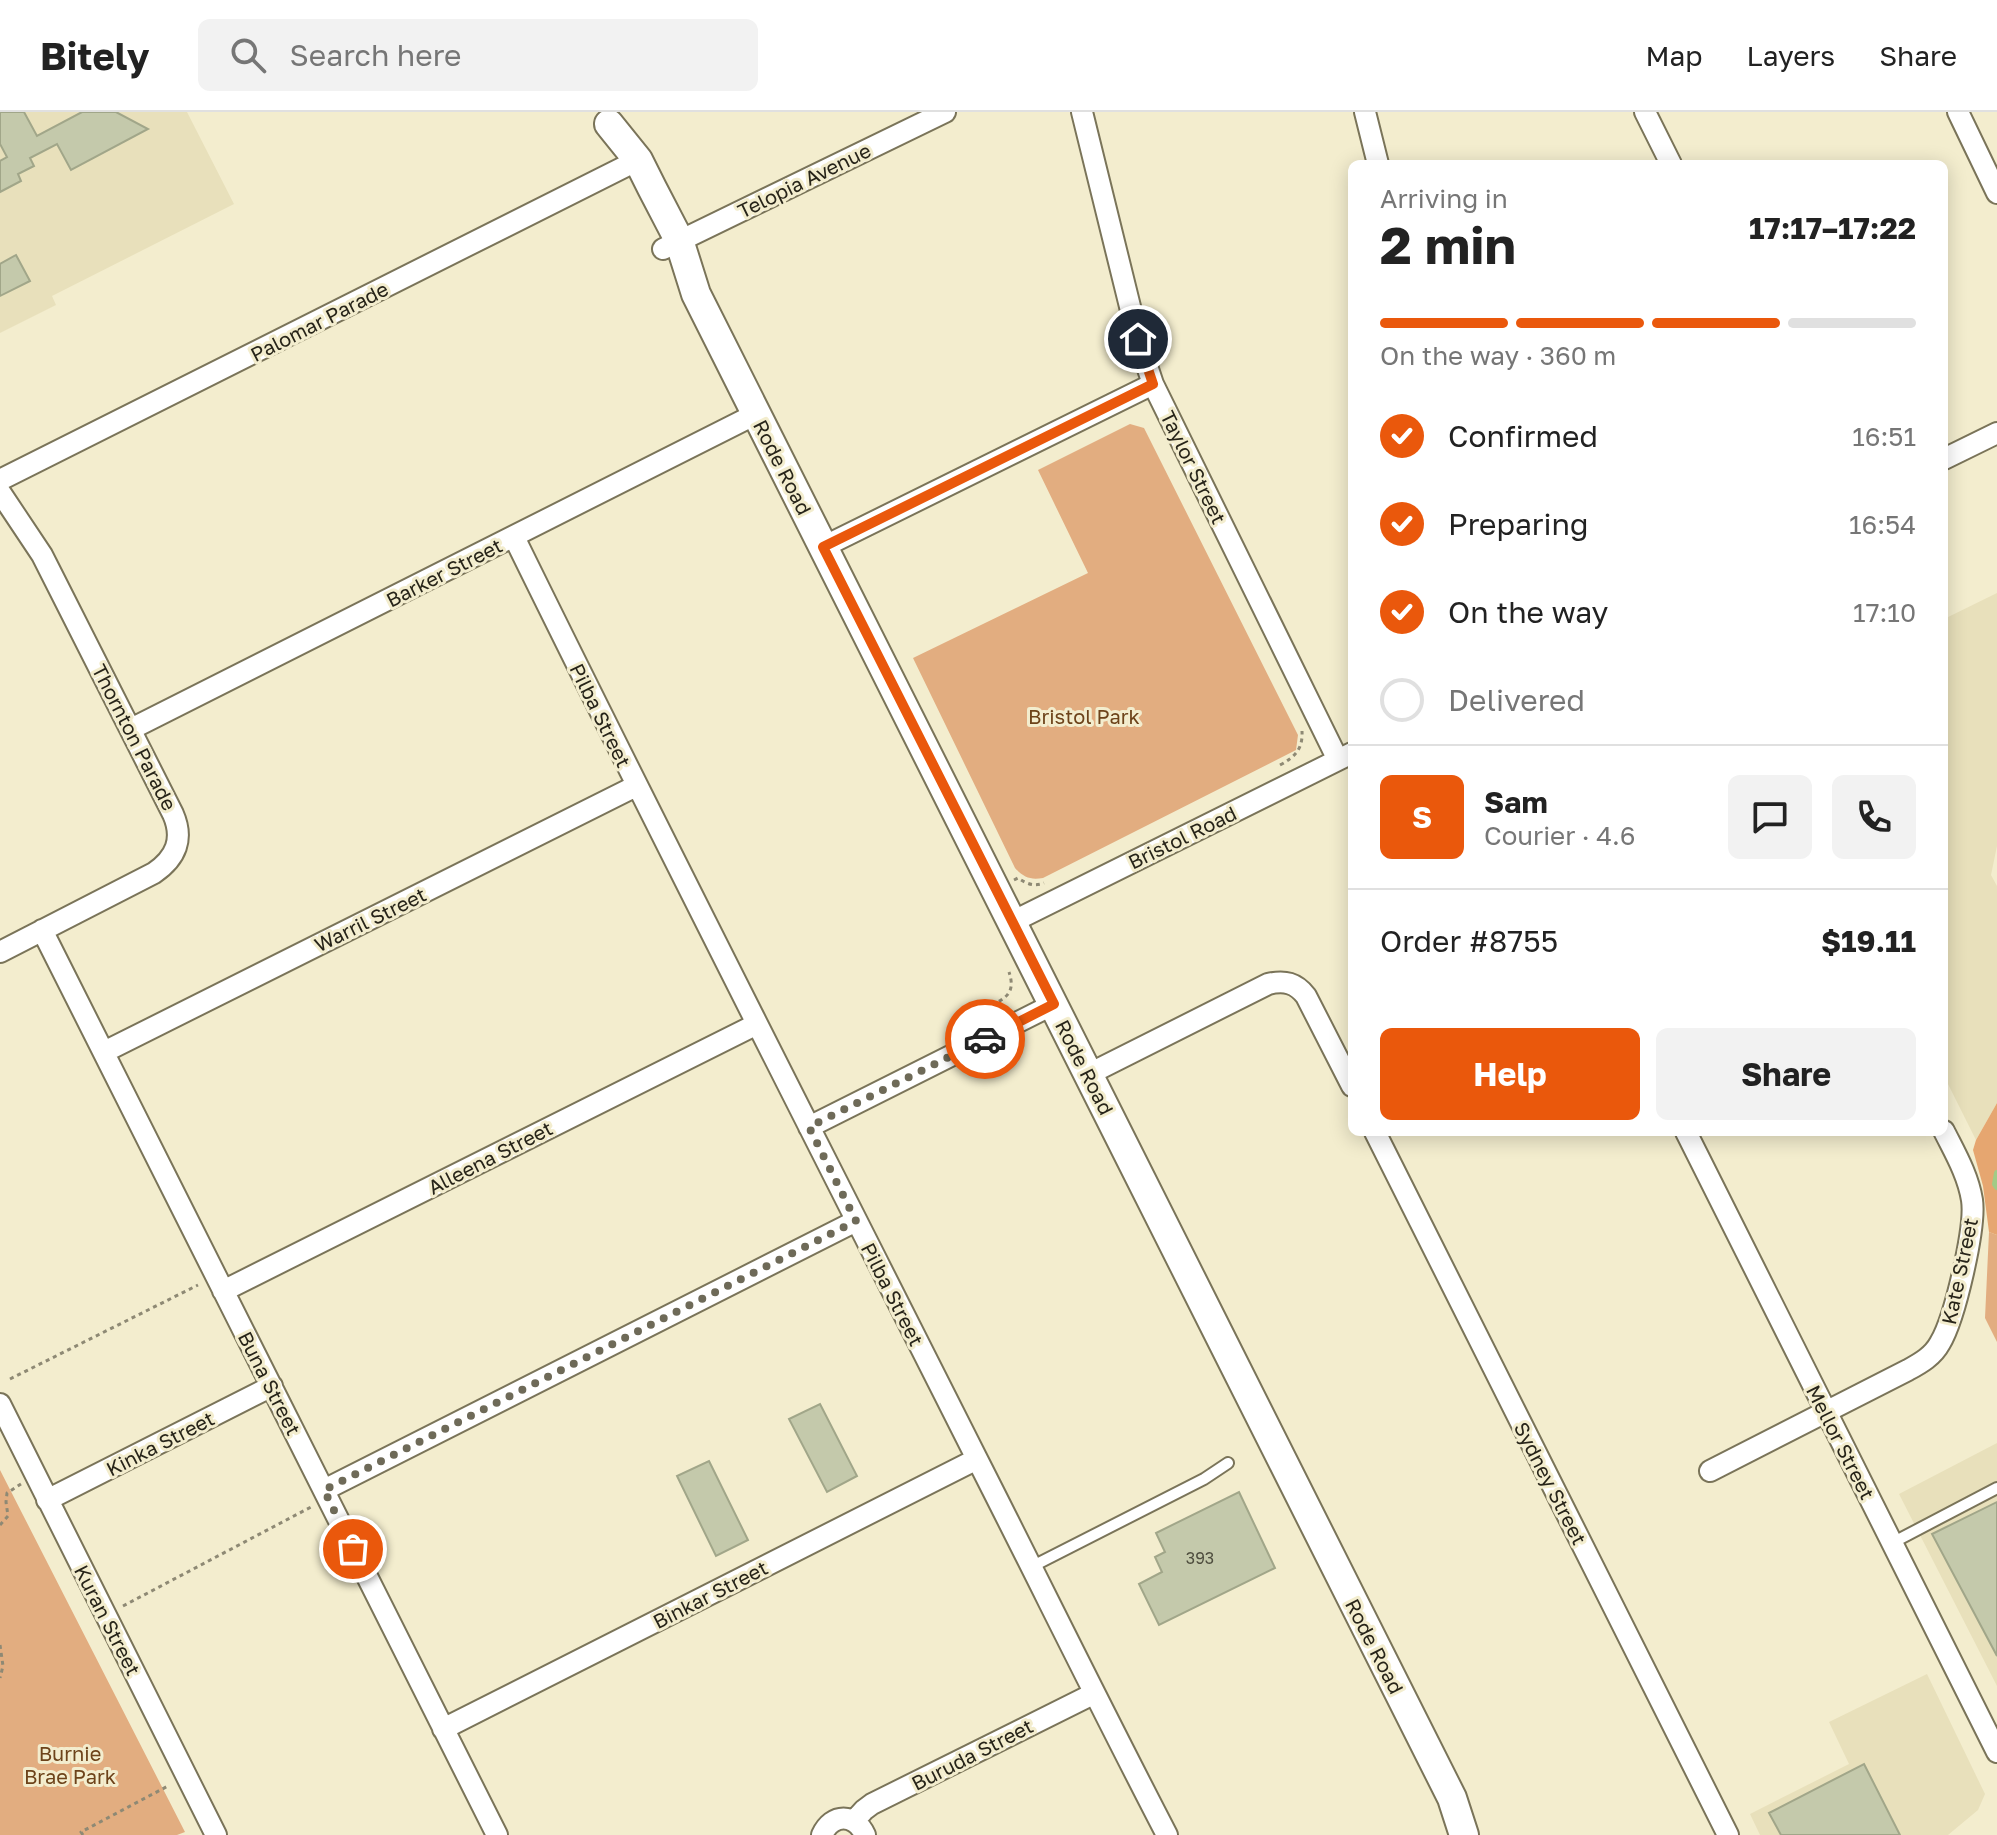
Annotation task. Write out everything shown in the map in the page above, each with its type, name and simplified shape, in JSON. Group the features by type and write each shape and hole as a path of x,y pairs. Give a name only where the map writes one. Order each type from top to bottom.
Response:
{"main road":[{"name":"Rode Road","path":"606,118 1452,1798 1464,1835"},
{"name":"Rode Road","path":"1452,1798 1482,1835"}],"street":[{"name":"Telopia Avenue","path":"671,244 922,117 945,112"},
{"name":"Taylor Street","path":"1082,112 1138,339 1153,384 1345,756"},
{"path":"1365,112 1377,160"},
{"path":"1645,112 1669,160"},
{"path":"1958,112 1997,193"},
{"name":"Palomar Parade","path":"0,480 630,165"},
{"path":"823,547 1153,384"},
{"name":"Barker Street","path":"131,729 756,414"},
{"path":"1948,457 1997,433"},
{"name":"Thornton Parade","path":"0,492 42,555 177,822 179,832 176,851 154,873 0,952"},
{"name":"Pilba Street","path":"514,537 636,786 1167,1835"},
{"name":"Bristol Road","path":"1012,922 1345,756"},
{"name":"Warril Street","path":"104,1052 636,786"},
{"name":"Buna Street","path":"42,930 497,1835"},
{"path":"1089,1074 1268,984 1285,982 1295,985 1306,996 1348,1078"},
{"path":"809,1127 1054,1004"},
{"name":"Alleena Street","path":"219,1284 757,1024"},
{"name":"Sydney Street","path":"1377,1136 1728,1835"},
{"name":"Mellor Street","path":"1688,1136 1997,1752"},
{"name":"Kate Street","path":"1710,1471 1923,1361 1940,1344 1951,1318 1973,1217 1966,1176 1946,1136"},
{"path":"326,1494 856,1221"},
{"name":"Kinka Street","path":"47,1500 272,1386"},
{"name":"Kuran Street","path":"0,1404 216,1835"},
{"name":"Binkar Street","path":"443,1729 977,1459"},
{"name":"Buruda Street","path":"822,1835 827,1826 840,1819 860,1828 872,1804 1093,1694"}],"lane":[{"path":"1031,1567 1204,1479 1228,1463"},
{"path":"1892,1543 1997,1488"}],"path":[{"path":"1273,769 1298,752 1302,738 1300,725"},
{"path":"1011,882 1018,878 1034,885 1048,881"},
{"path":"982,1040 992,1005 1005,998 1013,983 1005,961"},
{"path":"10,1379 219,1284"},
{"path":"0,1525 8,1516 6,1497 16,1487"},
{"path":"106,1615 326,1494"},
{"path":"0,1645 3,1666 0,1678"},
{"path":"83,1835 81,1832 168,1786"}],"shaded area":[{"path":"0,112 187,112 234,204 52,296 56,305 0,333"},
{"path":"1997,593 1997,846 1991,875 1997,886 1997,1103 1976,1140 1948,1084 1948,617"},
{"path":"1997,1103 1997,1235 1989,1232 1983,1186 1973,1150"},
{"path":"1997,1443 1997,1686 1899,1494"},
{"path":"1927,1674 1985,1794 1978,1810 1948,1835 1760,1835 1750,1814 1849,1764 1829,1722"}],"green space":[{"name":"Bristol Park","path":"1130,424 1144,428 1298,735 1296,750 1043,878 1031,878 1015,868 913,658 1088,573 1038,470"},
{"path":"1989,1232 1997,1235 1997,1342 1985,1318"},
{"name":"Burnie Brae Park","path":"0,1470 185,1832 177,1835 0,1835"}],"building":[{"path":"0,112 24,112 37,136 82,112 116,112 148,129 71,170 57,144 30,158 34,166 18,174 21,181 0,192 0,161 7,157 0,144"},
{"path":"16,255 30,281 0,296 0,264"},
{"path":"820,1404 857,1476 827,1492 789,1419"},
{"path":"709,1461 748,1540 716,1556 677,1476"},
{"path":"1239,1492 1275,1568 1159,1625 1139,1584 1162,1572 1155,1557 1165,1552 1156,1533"},
{"path":"1997,1502 1997,1656 1932,1534"},
{"path":"1864,1764 1900,1835 1781,1835 1769,1813"}],"waterway":[{"path":"1997,1173 1997,1187"}],"way so far":[{"path":"353,1549 324,1490 856,1221 809,1127 985,1039"}],"route":[{"path":"985,1039 1054,1004 823,547 1153,384 1138,339"}]}
